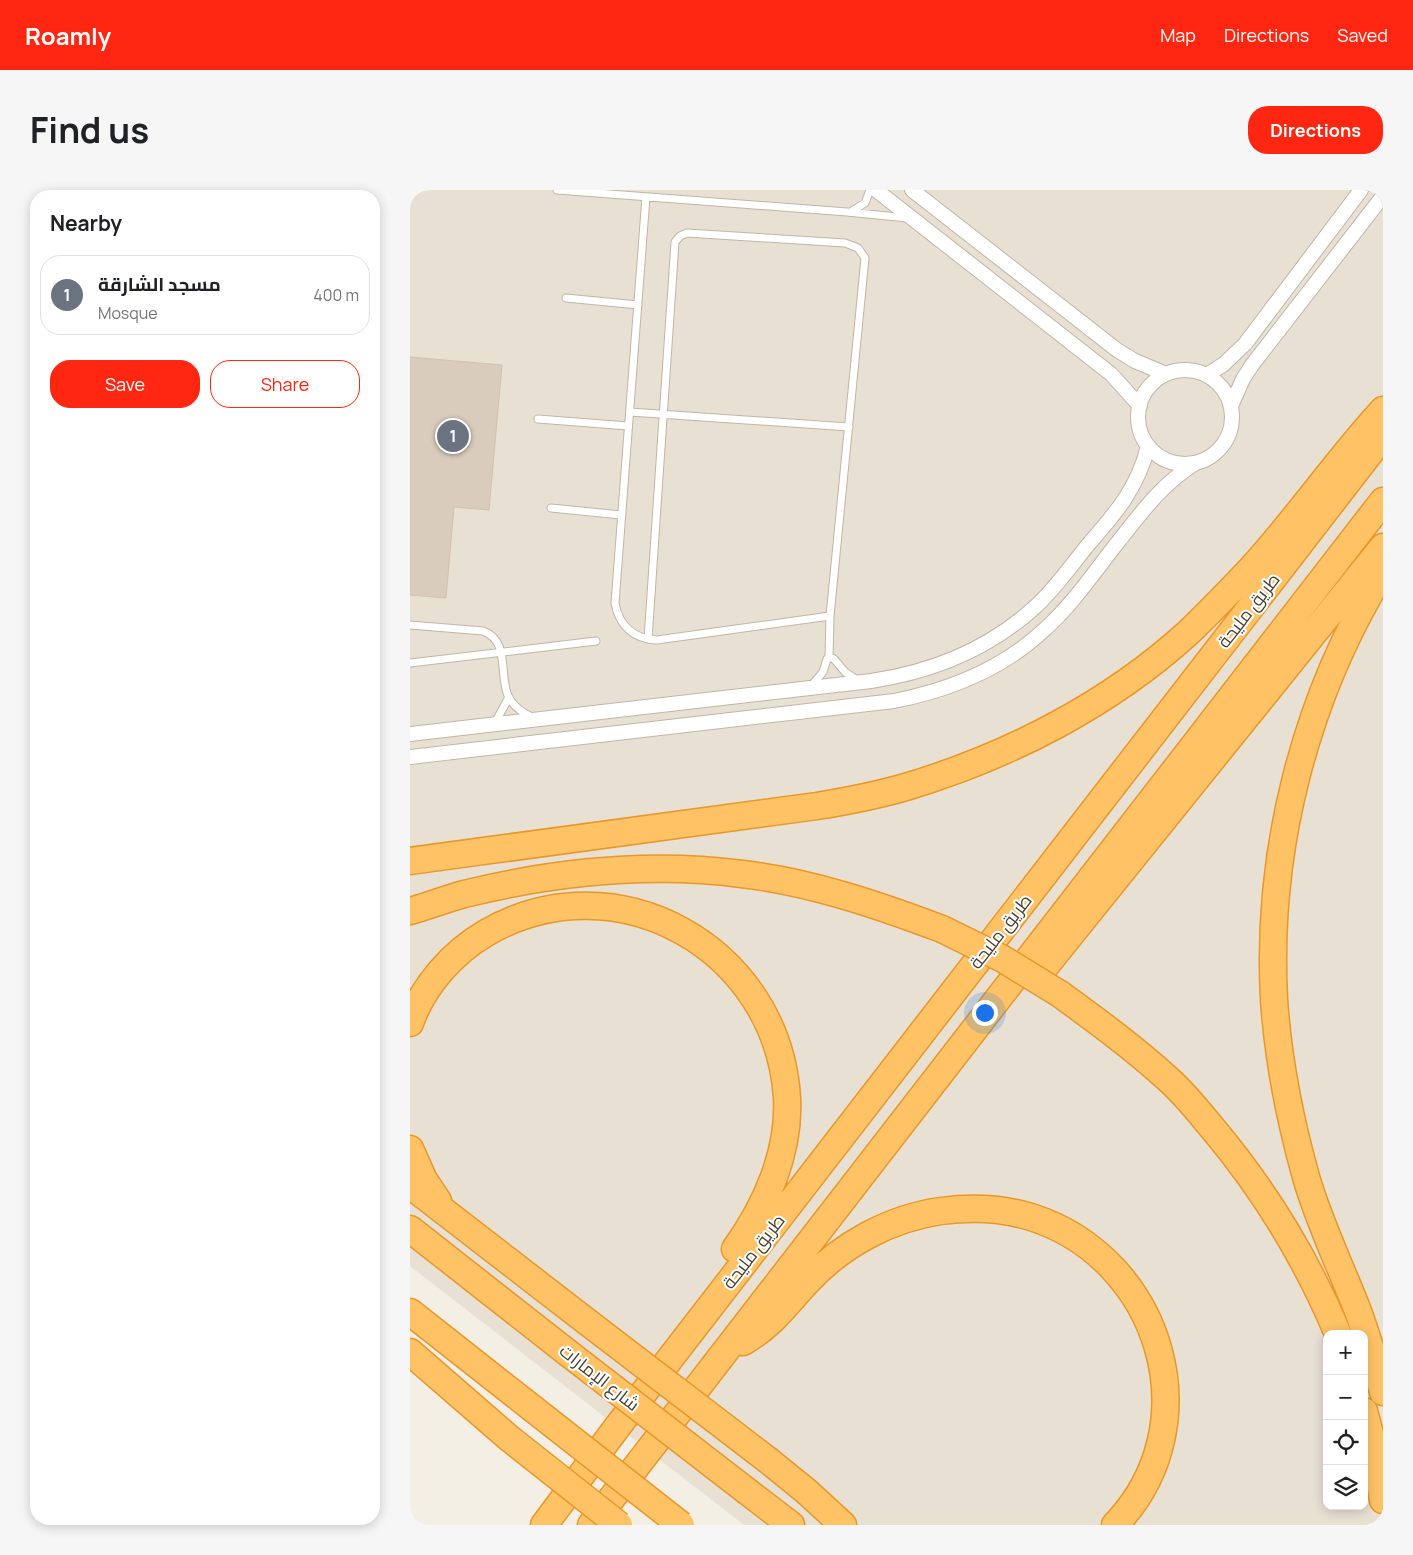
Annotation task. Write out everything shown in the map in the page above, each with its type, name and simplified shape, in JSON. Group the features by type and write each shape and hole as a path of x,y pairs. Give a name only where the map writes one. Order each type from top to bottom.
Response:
{"highway":[{"path":"410,861 798,809 863,798 908,787 1003,752 1078,713 1146,667 1188,633 1251,569 1383,410"},
{"name":"طريق مليحة","path":"544,1525 676,1350 1383,436"},
{"path":"591,1525 1383,501"},
{"path":"882,1149 969,1061 1383,547"},
{"path":"1383,571 1337,656 1315,714 1301,759 1290,804 1279,865 1274,924 1274,999 1289,1108 1297,1143 1317,1213 1366,1333 1383,1392"},
{"path":"410,911 462,894 531,879 601,871 672,869 742,874 794,883 869,903 942,929 1002,959 1060,994 1109,1030 1169,1080 1231,1150 1258,1188 1284,1227 1307,1268 1336,1330"},
{"path":"410,1023 422,996 438,974 476,938 499,925 548,909 602,906 631,910 650,916 685,932 710,948 732,968 764,1015 775,1042 783,1070 787,1099 785,1129 777,1166 759,1211 706,1292 676,1350"},
{"path":"410,1149 424,1180 445,1212"},
{"path":"410,1185 769,1461 806,1491 843,1525"},
{"path":"724,1354 779,1315 825,1264 867,1236 890,1225 939,1211 965,1208 1010,1212 1050,1224 1085,1244 1115,1272 1130,1290 1143,1310 1153,1331 1165,1376 1165,1422 1161,1445 1144,1485 1115,1525"},
{"name":"شارع الإمارات","path":"410,1229 791,1525"},
{"path":"410,1312 681,1525"},
{"path":"410,1352 509,1438 619,1525"},
{"path":"410,1365 461,1397"},
{"path":"1366,1420 1374,1449 1383,1500"},
{"path":"806,1491 859,1525"}],"street":[{"path":"876,190 1111,374 1140,406"},
{"path":"912,190 1117,350 1166,374"},
{"path":"1207,375 1224,364 1245,344 1361,190"},
{"path":"1231,406 1252,365 1383,196"},
{"path":"410,757 894,701 930,693 959,683 1010,657 1046,629 1069,604 1152,499 1174,478 1194,464 1210,458 1222,446 1232,423 1231,406 1225,391 1207,375 1191,370 1174,371 1152,384 1142,398 1138,423 1148,446 1161,458 1177,464 1194,464"},
{"path":"410,734 860,682 913,673 947,662 990,640 1037,606 1124,502 1140,472 1148,446"},
{"path":"562,717 566,739"},
{"path":"488,725 488,748"}],"lane":[{"path":"557,190 847,212 914,219"},
{"path":"847,212 861,207 868,198 870,190"},
{"path":"646,197 621,515 616,612 630,631 648,639 657,640 830,616"},
{"path":"648,639 674,246 677,238 687,233 845,242 858,248 865,258 830,616 829,658 820,678 808,688"},
{"path":"566,298 638,305"},
{"path":"630,412 848,427"},
{"path":"538,419 628,426"},
{"path":"551,508 621,515"},
{"path":"410,625 484,631 494,638 499,645 509,697 524,712 536,719"},
{"path":"410,663 596,642"},
{"path":"829,658 834,659 845,672 860,682"},
{"path":"488,725 509,697"}],"shaded area":[{"path":"410,190 1383,190 1383,1525 744,1525 410,1266"}],"building":[{"path":"410,357 502,365 489,510 454,507 446,598 410,595"}],"place":[{"name":"مسجد الشارقة","path":"453,436"}]}
